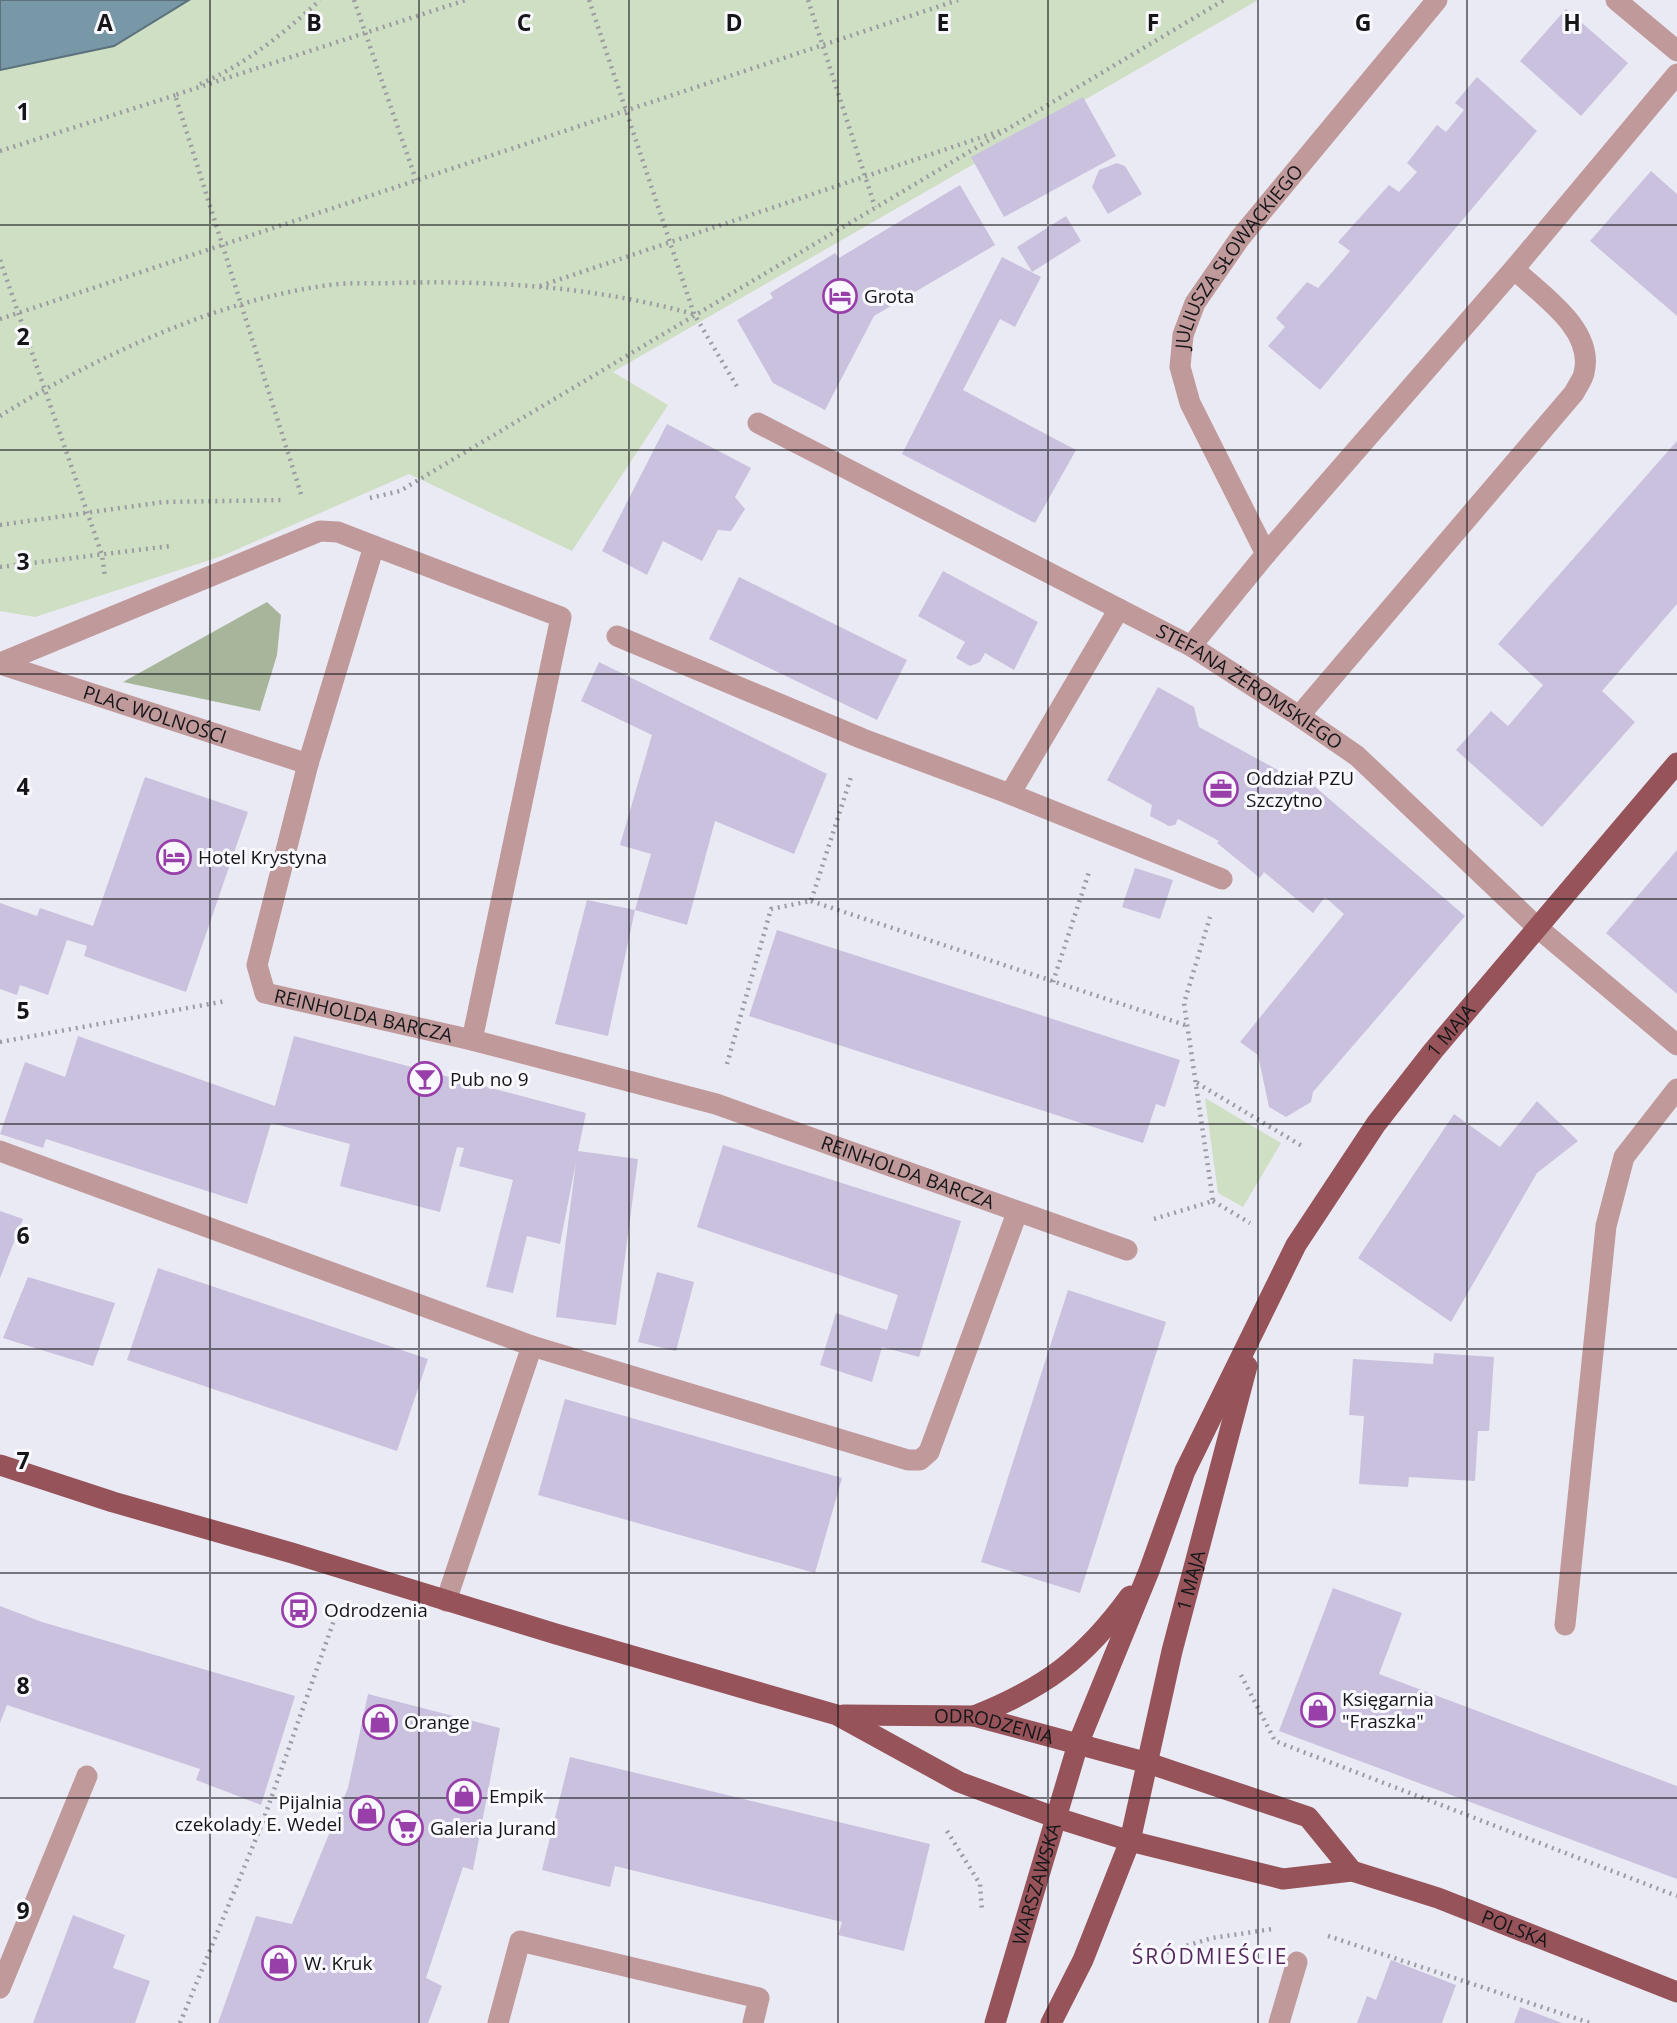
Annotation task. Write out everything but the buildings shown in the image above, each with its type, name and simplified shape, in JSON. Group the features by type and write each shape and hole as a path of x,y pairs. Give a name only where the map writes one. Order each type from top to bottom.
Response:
{"main road":[{"name":"1 MAJA","path":"1078,1744 1149,1571 1185,1471 1296,1245 1353,1156 1433,1051 1677,763"},
{"name":"1 MAJA","path":"1130,1841 1172,1651 1259,1324"},
{"name":"ODRODZENIA","path":"0,1465 113,1502 837,1715 959,1782 1054,1817"},
{"name":"1 MAJA","path":"974,1716 1020,1698 1060,1672 1103,1633 1149,1571"},
{"name":"ODRODZENIA","path":"837,1715 974,1716 1148,1763"},
{"name":"WARSZAWSKA","path":"995,2023 1054,1817 1078,1744"},
{"path":"1148,1763 1308,1816 1352,1871"},
{"name":"POLSKA","path":"1054,1817 1130,1841 1283,1879 1352,1871 1438,1898 1677,1992"},
{"path":"1051,2023 1083,1960 1130,1841"}],"street":[{"name":"JULIUSZA SŁOWACKIEGO","path":"1266,554 1189,403 1180,367 1183,335 1195,303 1240,238 1437,0"},
{"path":"1616,0 1677,51"},
{"path":"1191,646 1266,554 1514,269 1677,74"},
{"path":"1299,716 1574,393 1584,373 1579,337 1572,323 1514,269"},
{"name":"STEFANA ŻEROMSKIEGO","path":"758,422 1191,646 1299,716 1357,756 1538,928 1677,1045"},
{"path":"0,663 320,531 338,532 561,617 472,1040"},
{"name":"REINHOLDA BARCZA","path":"374,546 308,764 257,965 265,993 472,1040 716,1104 813,1136 1017,1213 1127,1250"},
{"path":"1010,794 1119,609"},
{"path":"617,636 863,739 1010,794 1222,879"},
{"name":"PLAC WOLNOŚCI","path":"0,663 308,764"},
{"path":"1565,1625 1606,1226 1624,1157 1677,1089"},
{"path":"0,1151 532,1346 908,1460 920,1460 929,1451 1017,1213"},
{"path":"446,1601 532,1346"},
{"path":"0,1988 87,1776"},
{"path":"498,2023 520,1941 760,1998 753,2023"},
{"path":"1279,2023 1297,1962"}],"path":[{"path":"175,95 221,75 287,30 320,0"},
{"path":"354,0 416,180"},
{"path":"0,151 466,0"},
{"path":"589,0 694,314 758,422"},
{"path":"808,0 875,207"},
{"path":"0,319 958,0"},
{"path":"365,500 400,491 1224,0"},
{"path":"0,525 163,502 303,500 175,95"},
{"path":"536,287 1014,126"},
{"path":"0,260 102,555 111,617"},
{"path":"0,416 44,388 150,338 242,304 329,285 430,282 536,287 637,298 694,314"},
{"path":"0,567 181,544"},
{"path":"811,901 863,739"},
{"path":"1053,982 1102,831"},
{"path":"1213,1201 1184,1003 1222,879"},
{"path":"725,1071 771,909 811,901 1188,1026"},
{"path":"0,1042 265,993"},
{"path":"1196,1083 1302,1146"},
{"path":"1147,1221 1213,1201 1250,1223"},
{"path":"180,2023 262,1824 351,1571"},
{"path":"1241,1675 1275,1741 1677,1896"},
{"path":"947,1831 980,1884 982,1911"},
{"path":"1160,1954 1212,1938 1284,1928"},
{"path":"1322,1934 1590,2023"}],"green space":[{"path":"189,0 1258,0 613,372 668,405 572,551 409,474 222,556 35,617 0,611 0,70 114,46"},
{"path":"267,602 281,615 277,655 260,711 123,682"},
{"path":"1205,1098 1281,1143 1243,1207 1218,1193"}],"water":[{"path":"0,0 189,0 114,46 0,70"}],"place":[{"name":"Grota","path":"840,296"},
{"name":"Oddział PZU Szczytno","path":"1221,789"},
{"name":"Hotel Krystyna","path":"174,857"},
{"name":"Pub no 9","path":"425,1079"},
{"name":"Odrodzenia","path":"299,1610"},
{"name":"Księgarnia \"Fraszka\"","path":"1318,1710"},
{"name":"Orange","path":"380,1722"},
{"name":"Empik","path":"464,1796"},
{"name":"Pijalnia czekolady E. Wedel","path":"367,1813"},
{"name":"Galeria Jurand","path":"406,1828"},
{"name":"W. Kruk","path":"279,1963"}],"district":[{"name":"ŚRÓDMIEŚCIE","path":"1210,1957"}]}
